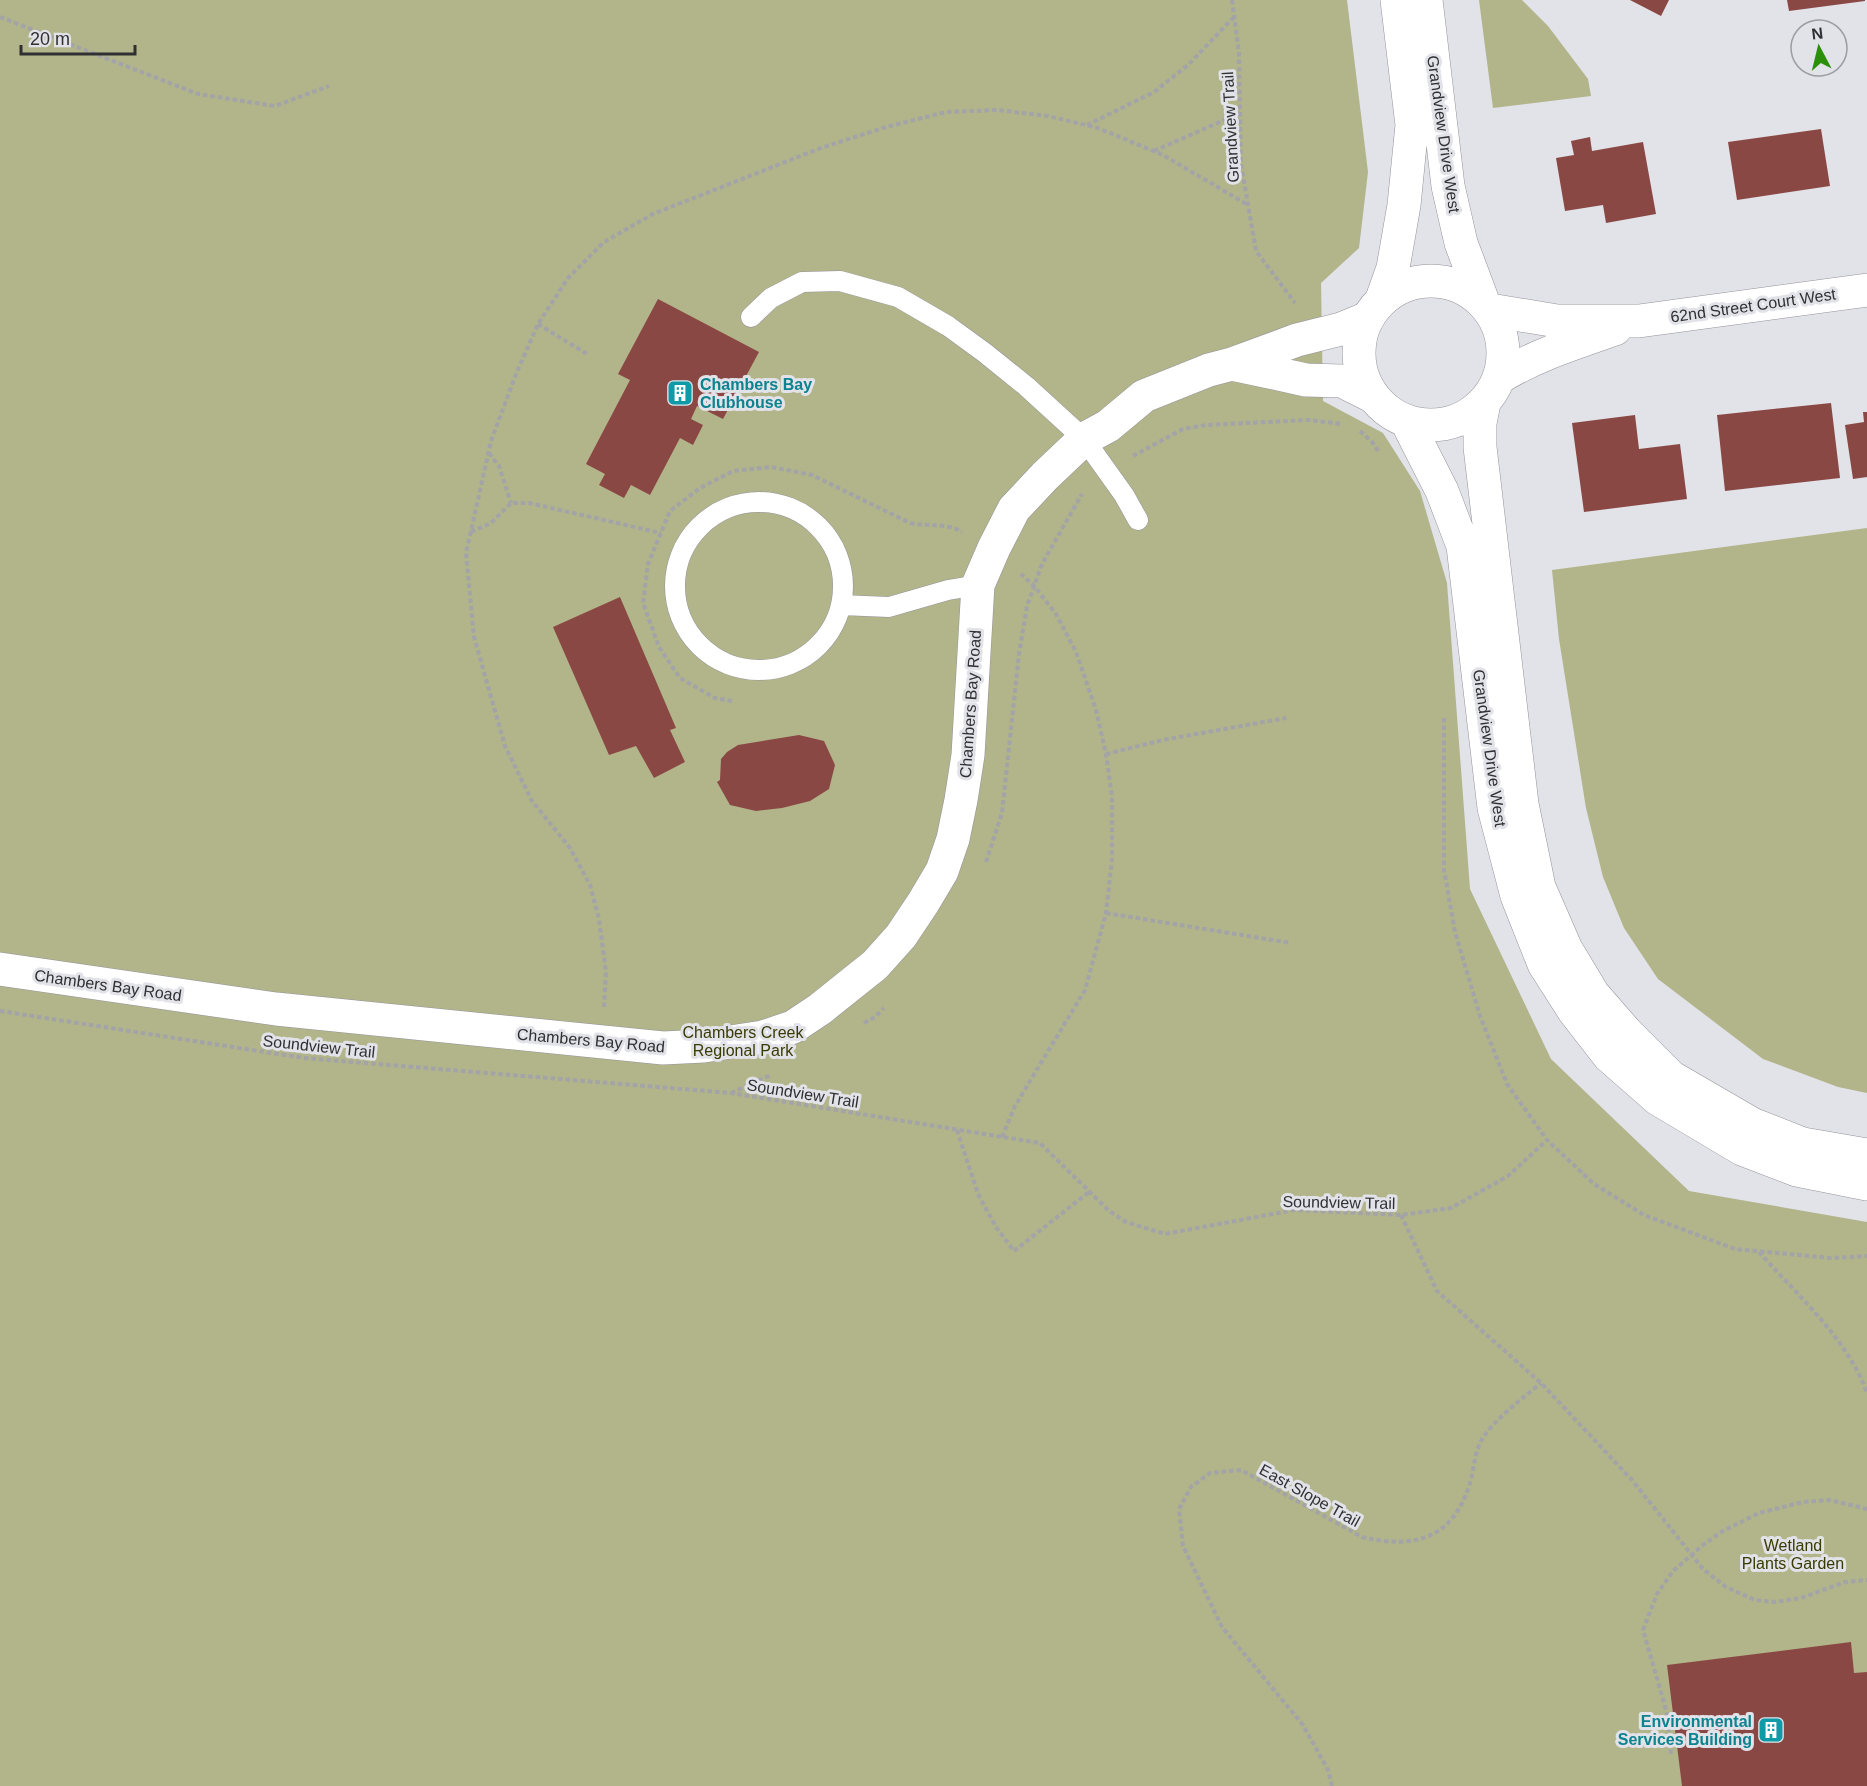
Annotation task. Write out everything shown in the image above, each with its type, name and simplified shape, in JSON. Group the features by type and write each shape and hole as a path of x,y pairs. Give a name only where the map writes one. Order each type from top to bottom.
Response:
{"street":[{"name":"Grandview Drive West","path":"1375,308 1393,268 1404,205 1412,125 1397,0"},
{"name":"Grandview Drive West","path":"1426,0 1448,186 1461,243 1486,305"},
{"path":"1433,280 1458,285 1486,305 1503,339 1504,352 1492,390 1456,421 1428,426 1407,422 1390,413 1372,396 1359,366 1361,333 1375,308 1401,286 1433,280"},
{"name":"62nd Street Court West","path":"1486,305 1557,321 1639,321 1867,290"},
{"name":"Chambers Bay Road","path":"0,969 276,1009 663,1048 704,1046 763,1037 793,1027 820,1009 875,964 901,936 942,871 952,839 968,755 978,585 1014,509 1084,439 1108,426 1144,396 1209,370 1297,340 1341,328 1375,308"},
{"name":"62nd Street Court West","path":"1492,390 1524,362 1639,321"},
{"name":"Chambers Bay Road","path":"1232,364 1306,380 1342,381 1372,396"},
{"name":"Grandview Drive West","path":"1492,390 1480,423 1480,447 1522,804 1539,887 1566,949 1593,994 1703,1112"},
{"name":"Grandview Drive West","path":"1407,422 1442,491 1463,546 1494,808 1517,896 1544,964 1574,1011 1610,1056 1658,1099 1703,1112"},
{"path":"1703,1112 1752,1124 1803,1143 1867,1155"},
{"path":"1703,1112 1742,1149 1797,1170 1867,1184"}],"lane":[{"path":"751,317 771,298 802,282 840,281 898,297 948,326 985,353 1026,386 1084,439 1109,473 1138,520"},
{"path":"770,502 797,510 820,527 836,550 843,577 842,605 831,631 813,651 788,665 770,669 734,667 709,654 690,635 678,610 674,582 680,556 694,531 715,513 742,503 770,502"},
{"path":"842,605 889,607 948,590 978,585"}],"path":[{"name":"Grandview Trail","path":"1232,0 1239,53 1241,164 1256,251 1300,310"},
{"path":"1087,126 1154,92 1188,65 1234,16"},
{"path":"0,17 198,94 275,106 329,86"},
{"path":"604,1008 606,972 599,918 590,885 570,848 532,801 505,746 474,637 466,553 488,452 516,374 538,324 568,278 604,242 654,214 821,148 886,127 946,112 998,110 1048,116 1098,128 1154,151 1248,205"},
{"path":"1154,151 1240,113"},
{"path":"538,324 586,354"},
{"path":"1109,473 1141,451 1183,429 1206,425 1308,420 1343,424"},
{"path":"1355,426 1372,442 1384,460"},
{"path":"488,452 499,466 511,503"},
{"path":"732,701 715,698 680,678 659,647 643,603 648,564 670,511 700,488 733,471 771,467 812,475 910,523 953,527 994,548 1034,586 1056,614 1076,652 1096,710 1106,754 1112,797 1112,859 1106,912 1085,990 1014,1106 1002,1137"},
{"path":"471,533 491,523 511,503 529,503 661,533"},
{"path":"1444,707 1444,870 1455,932 1480,1016 1507,1084 1547,1140 1594,1184 1644,1215 1735,1249 1831,1258 1867,1256"},
{"path":"1106,754 1163,740 1286,718"},
{"path":"1106,912 1291,943"},
{"name":"Soundview Trail","path":"0,1011 304,1058 731,1094 1040,1143 1108,1210 1126,1222 1165,1234 1294,1210 1401,1215 1451,1209 1508,1176 1547,1140"},
{"path":"957,1130 978,1194 996,1227 1014,1251 1089,1191"},
{"path":"1401,1215 1437,1291 1541,1383 1632,1480 1703,1569 1726,1587 1755,1600 1775,1602 1801,1598 1845,1582 1867,1580"},
{"path":"1758,1251 1835,1336 1860,1373 1867,1393"},
{"name":"East Slope Trail","path":"1332,1786 1328,1770 1303,1725 1222,1627 1183,1546 1179,1509 1191,1487 1210,1473 1241,1470 1362,1537 1382,1542 1411,1542 1439,1532 1457,1511 1469,1488 1481,1441 1506,1412 1541,1383"},
{"path":"1671,1754 1667,1713 1643,1630 1657,1594 1673,1571 1721,1532 1759,1513 1803,1502 1830,1500 1867,1509"}],"green space":[{"name":"Chambers Creek Regional Park","path":"0,0 1347,0 1368,172 1359,248 1321,283 1323,401 1383,433 1420,491 1447,583 1470,889 1551,1059 1689,1191 1867,1222 1867,1786 0,1786"},
{"path":"1479,0 1522,0 1548,26 1588,79 1591,96 1493,108"},
{"path":"1867,528 1867,1093 1838,1087 1763,1059 1658,979 1624,928 1603,877 1586,808 1559,639 1552,570"}],"building":[{"path":"1630,0 1669,0 1661,16"},
{"path":"1787,0 1865,0 1865,1 1789,11"},
{"path":"1821,129 1830,186 1737,200 1728,142"},
{"path":"1590,137 1592,151 1643,142 1656,214 1606,223 1603,205 1565,211 1556,158 1574,155 1571,141"},
{"name":"Chambers Bay Clubhouse","path":"658,299 759,352 723,419 697,406 691,419 703,425 693,445 680,438 650,495 631,485 624,498 599,485 605,474 586,464 630,380 618,374"},
{"path":"1831,403 1840,478 1725,491 1717,415"},
{"path":"1863,412 1867,412 1867,477 1853,479 1845,425 1864,422"},
{"path":"1635,415 1639,449 1680,444 1687,499 1584,512 1572,423"},
{"path":"620,597 676,728 670,730 685,762 654,778 636,746 609,755 553,627"},
{"path":"799,735 824,741 835,765 829,789 810,801 782,808 756,811 730,805 717,782 720,780 721,759 727,752 738,745"},
{"name":"Environmental Services Building","path":"1851,1642 1854,1673 1867,1672 1867,1786 1682,1786 1667,1665"}],"place":[{"name":"Chambers Bay Clubhouse","path":"680,393"},
{"name":"Environmental Services Building","path":"1771,1730"}],"park label":[{"name":"Wetland Plants Garden","path":"1793,1554"}]}
